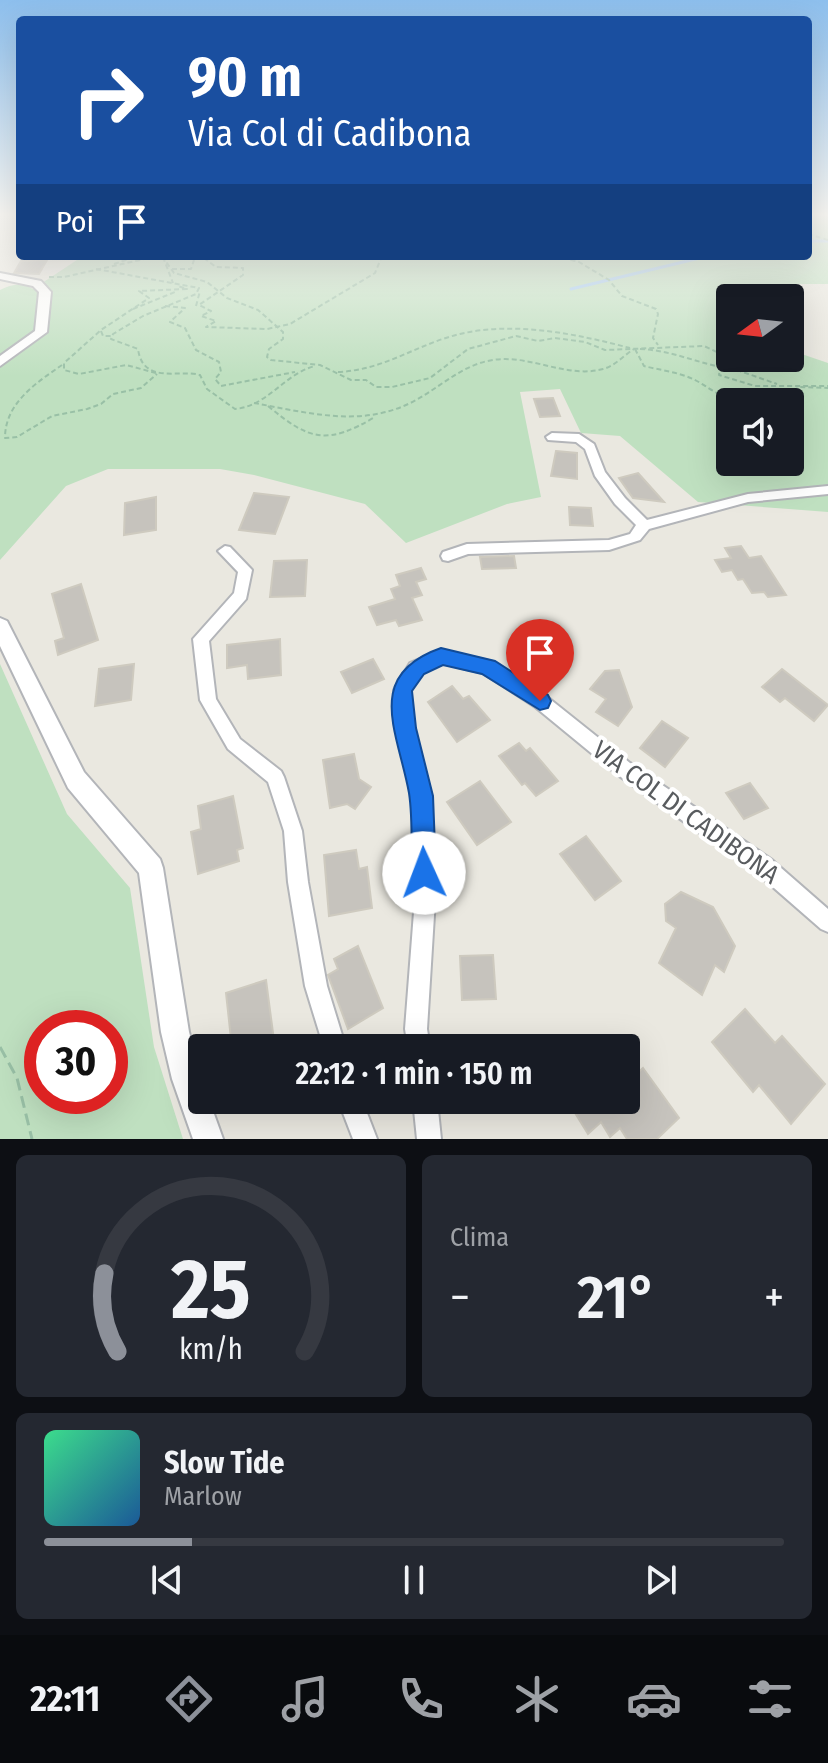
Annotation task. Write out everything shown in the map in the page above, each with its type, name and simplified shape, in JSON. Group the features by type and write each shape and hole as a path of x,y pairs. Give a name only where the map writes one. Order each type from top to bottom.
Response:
{"street":[{"path":"0,276 37,283 45,292 41,332 0,362"},
{"path":"552,437 579,438 590,447 599,473 620,501 644,525"},
{"path":"448,556 467,549 609,545 635,537 644,525 748,498 828,490"},
{"path":"225,551 245,570 241,595 201,639 208,700 234,744 275,777 293,831 298,882 316,986 331,1034"},
{"path":"0,626 76,780 151,868 175,1032 208,1139"},
{"name":"VIA COL DI CADIBONA","path":"417,1034 425,899 421,796 405,728 402,690 416,668 441,656 487,667 540,701 624,769 765,867 828,922"},
{"path":"355,1114 365,1139"},
{"path":"426,1114 429,1139"}],"path":[{"path":"47,277 64,277 95,269"},
{"path":"97,269 200,290"},
{"path":"157,373 141,388 113,394 101,404 52,416 17,437 5,438 2,430 5,420 19,397 101,330 149,298 139,291 187,289 174,284 167,269"},
{"path":"171,269 178,275 207,282 234,302 258,310 284,336 269,349 267,357 279,362 320,365 351,380 366,380 376,387 408,385 442,371 468,349 516,336 538,341 555,338 585,342 605,350 704,346 719,353 734,369 777,384"},
{"path":"198,307 243,275 243,269"},
{"path":"200,290 195,302 198,307 211,311 201,316 216,321 206,327 275,327 297,321 377,269"},
{"path":"594,269 609,280 610,287 618,294 656,309 653,338 659,346"},
{"path":"125,313 180,290"},
{"path":"101,330 101,334 111,336 200,290"},
{"path":"164,306 185,308 170,322 185,328 187,342 192,348 219,362 221,372 215,379 221,386 298,372"},
{"path":"337,372 365,371 460,334 514,329 662,350 720,367 719,375 734,383 762,387 777,384 828,387"},
{"path":"111,336 114,342 131,344 138,349 139,357 157,373"},
{"path":"635,348 644,366 693,379 705,388 727,396 772,397 789,395 799,387 828,387"},
{"path":"267,405 294,428 321,437 344,436 377,415 407,404 448,377 488,361 507,358 550,366 600,369 635,348"},
{"path":"64,363 64,370 80,375 124,365 138,371 200,375 207,389 235,409 243,409 254,403 301,368 320,365"},
{"path":"254,403 313,415 377,415"},
{"path":"0,1047 17,1078 32,1139"}],"green space":[{"path":"63,269 828,269 828,284 716,284 716,372 804,372 804,355 828,363 828,512 698,502 620,436 581,433 560,389 520,392 541,497 507,504 406,543 365,504 254,475 220,469 108,469 66,486 0,560 0,290 25,285 33,289"},
{"path":"0,664 67,814 130,888 154,1047 183,1139 0,1139"}],"building":[{"path":"16,269 42,269 39,274 14,273"},
{"path":"553,398 560,416 540,417 534,399"},
{"path":"556,451 577,453 577,479 551,476"},
{"path":"638,473 664,502 633,498 619,478"},
{"path":"254,493 289,497 275,534 239,530"},
{"path":"156,497 156,530 124,535 125,503"},
{"path":"569,507 591,508 593,526 570,525"},
{"path":"741,546 749,558 761,556 786,595 768,597 764,592 752,593 732,570 722,572 715,560 731,558 725,548"},
{"path":"514,556 516,568 482,569 480,557"},
{"path":"307,560 305,596 270,597 274,561"},
{"path":"421,568 426,579 416,582 422,595 412,598 422,620 399,626 396,620 377,625 369,607 395,599 391,589 400,586 396,575"},
{"path":"81,584 98,640 58,655 55,641 64,638 52,594"},
{"path":"280,639 281,675 248,679 247,665 227,668 227,645"},
{"path":"534,644 565,662 550,683 517,663"},
{"path":"373,659 384,679 352,693 341,672"},
{"path":"134,664 131,700 95,706 99,669"},
{"path":"782,669 828,705 814,721 785,698 780,702 762,687"},
{"path":"619,670 632,707 618,726 596,712 606,699 590,689 605,671"},
{"path":"452,686 463,699 469,696 490,720 457,742 428,702"},
{"path":"662,721 688,738 665,767 640,748"},
{"path":"519,743 526,751 530,748 558,781 536,796 525,783 522,785 499,756"},
{"path":"354,754 359,779 371,787 355,809 347,804 330,808 323,760"},
{"path":"480,781 511,822 477,845 447,802"},
{"path":"750,783 768,808 744,819 726,793"},
{"path":"233,796 243,848 237,850 239,861 198,874 191,832 201,829 198,806"},
{"path":"586,836 621,881 595,900 560,854"},
{"path":"356,850 359,869 367,867 372,908 329,916 324,855"},
{"path":"681,892 713,907 735,946 724,972 715,965 702,995 659,963 676,928 666,921 665,904"},
{"path":"358,946 383,1008 348,1029 328,975 338,969 334,959"},
{"path":"493,955 496,999 462,1000 460,956"},
{"path":"266,980 273,1034 230,1034 226,993"},
{"path":"745,1009 775,1043 782,1036 825,1084 791,1124 759,1085 753,1092 712,1042"},
{"path":"643,1068 679,1118 657,1139 627,1139 620,1128 610,1137 601,1122 588,1134 576,1114 640,1114 640,1071"}],"waterway":[{"path":"571,289 653,269"}],"route":[{"path":"424,873 421,796 405,728 402,690 416,668 441,656 487,667 540,701"}]}
